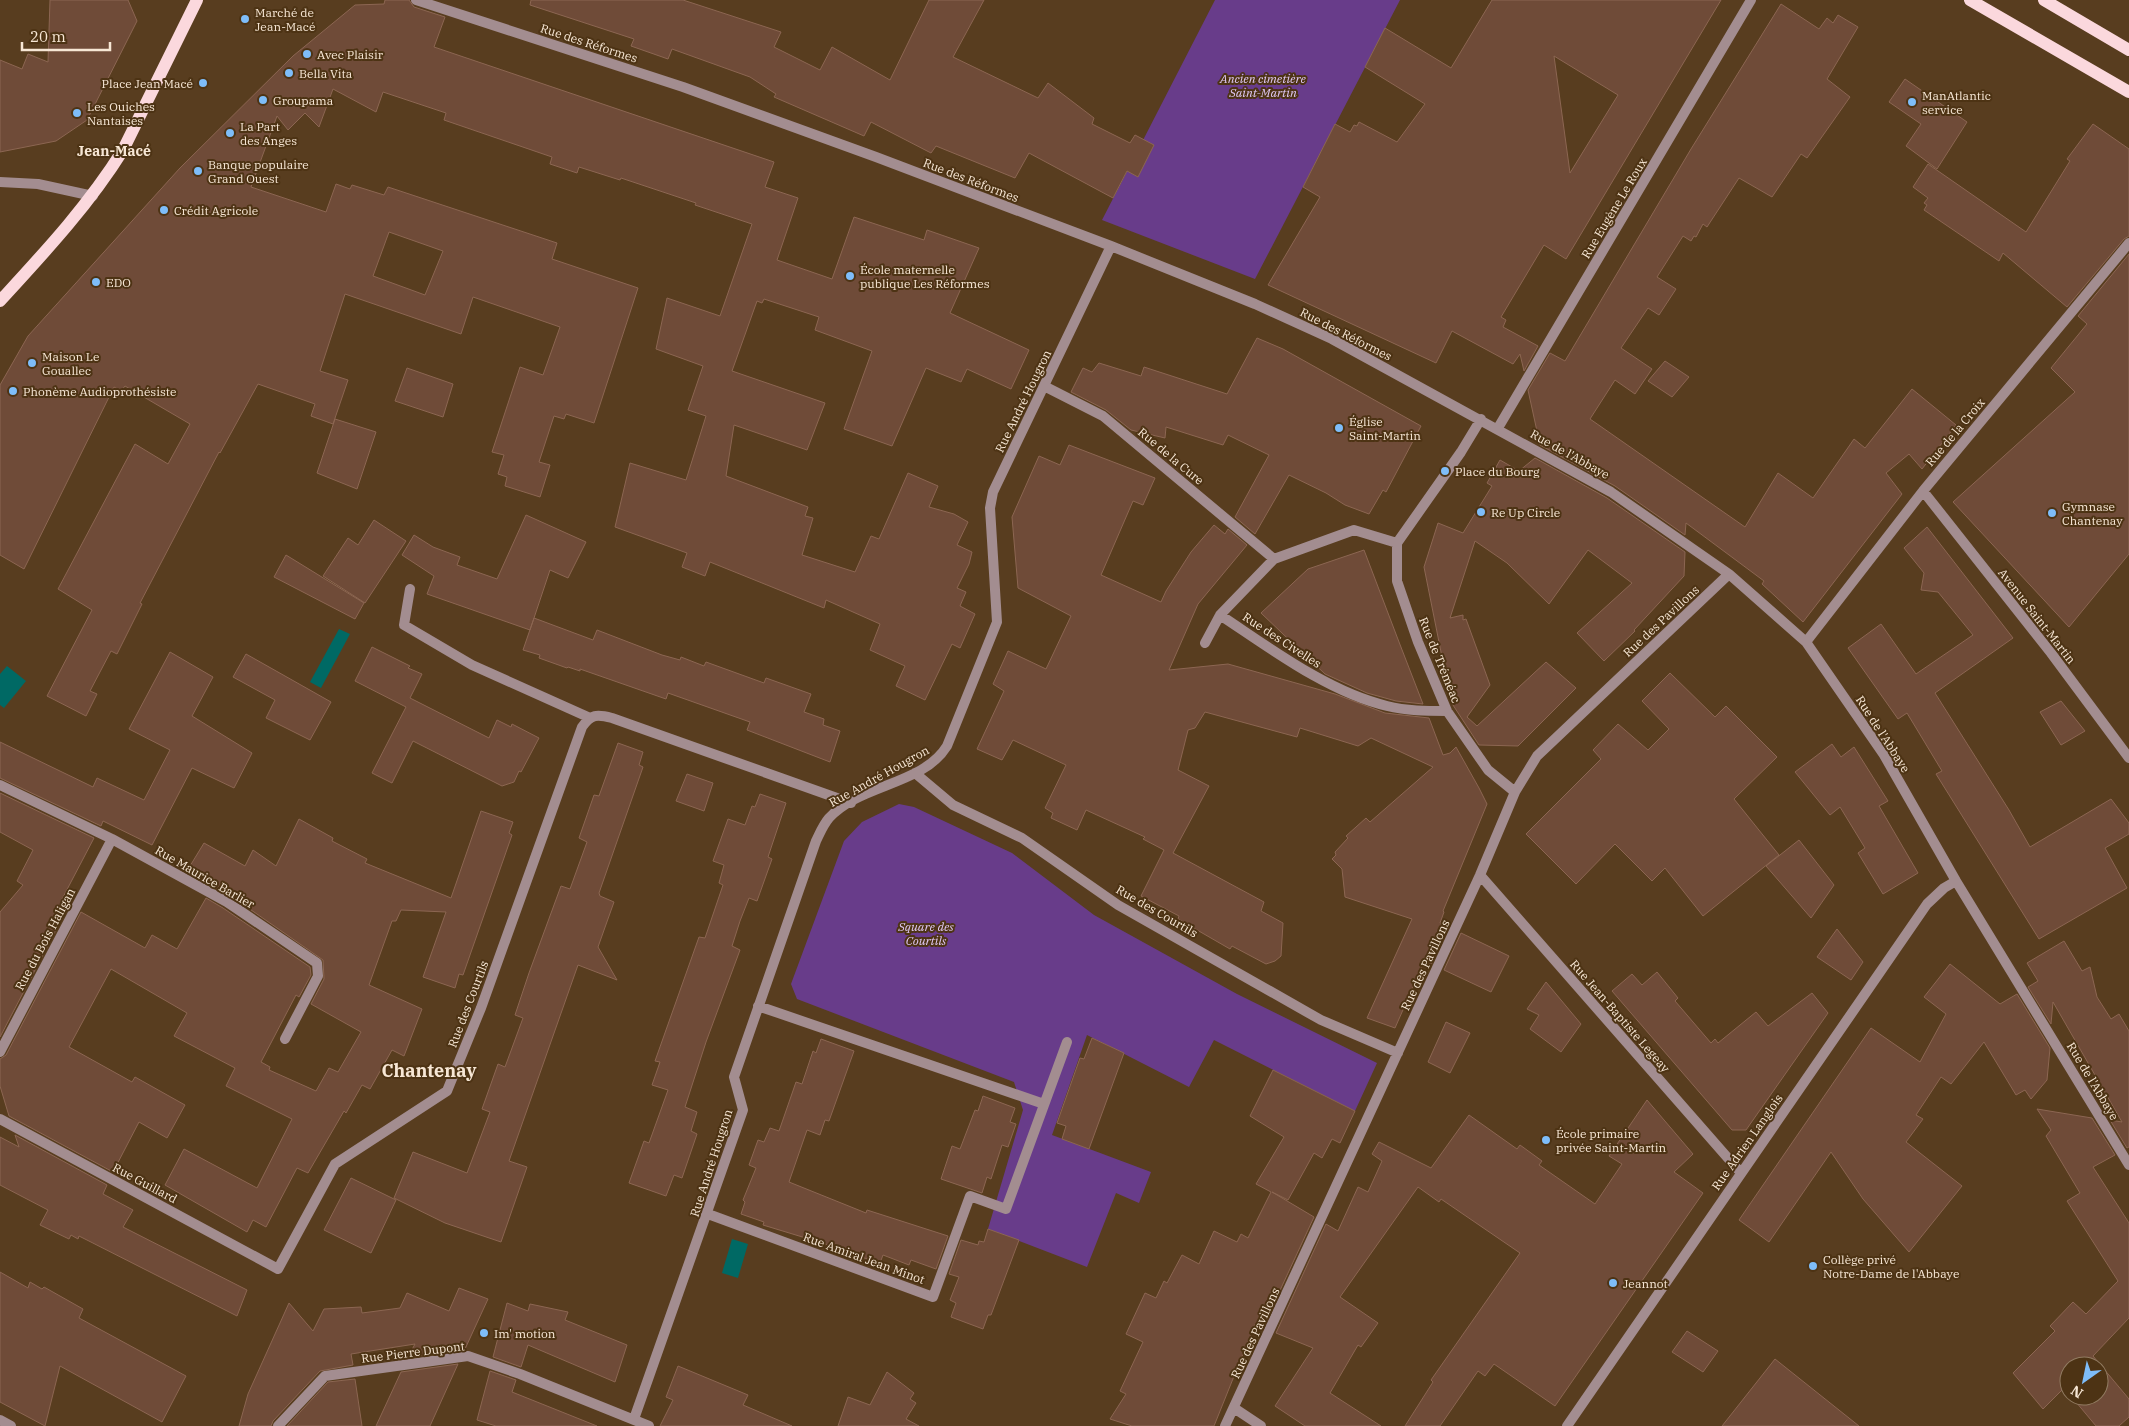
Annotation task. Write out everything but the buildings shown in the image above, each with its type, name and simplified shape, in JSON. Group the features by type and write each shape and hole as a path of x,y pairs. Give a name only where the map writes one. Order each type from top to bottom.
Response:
{"main road":[{"path":"0,301 72,222 93,196 123,150 197,0"},
{"path":"1970,0 2129,92"},
{"path":"2044,0 2129,50"}],"street":[{"name":"Rue des Réformes","path":"416,0 683,87 876,157 1111,246 1255,304 1332,339 1498,428"},
{"name":"Rue Eugène Le Roux","path":"1498,428 1751,0"},
{"path":"0,182 38,184 93,196"},
{"name":"Rue de la Croix","path":"1806,642 1923,491 2129,243"},
{"name":"Rue André Hougron","path":"634,1419 708,1214 743,1110 734,1077 820,832 831,816 851,803 933,763 947,746 997,622 990,508 993,492 1111,246"},
{"name":"Rue de la Cure","path":"1044,386 1103,416 1274,559"},
{"path":"1397,543 1461,452 1481,419"},
{"name":"Rue de l'Abbaye","path":"1498,428 1611,492 1729,574 1806,642 1884,755 1956,881 2129,1165"},
{"name":"Avenue Saint-Martin","path":"1923,491 2051,653 2129,758"},
{"name":"Rue des Civelles","path":"1205,643 1220,615 1274,559 1354,530 1397,543"},
{"name":"Rue de Tréméac","path":"1397,543 1397,581 1418,642 1447,711 1488,770 1515,792"},
{"name":"Rue des Pavillons","path":"1225,1426 1480,875 1515,792 1537,756 1729,574"},
{"path":"410,589 404,625 472,665 588,717 599,714 612,718 851,803"},
{"name":"Rue des Civelles","path":"1220,615 1314,677 1369,700 1411,711 1447,711"},
{"name":"Rue des Courtils","path":"278,1270 335,1164 447,1091 480,1008 582,727 588,717"},
{"name":"Rue des Courtils","path":"915,773 954,805 1022,838 1118,905 1321,1020 1398,1053"},
{"name":"Rue Maurice Barlier","path":"0,785 112,839 227,902 317,963 318,976 285,1039"},
{"name":"Rue du Bois Haligan","path":"0,1052 112,839"},
{"name":"Rue Jean-Baptiste Legeay","path":"1480,875 1741,1173"},
{"name":"Rue Adrien Langlois","path":"1567,1426 1927,904 1944,888 1956,881"},
{"path":"758,1006 1044,1104"},
{"name":"Rue Amiral Jean Minot","path":"708,1214 933,1297 970,1196 1006,1209 1067,1042"},
{"name":"Rue Guillard","path":"0,1119 278,1270"},
{"name":"Rue Pierre Dupont","path":"278,1426 325,1376 468,1356 520,1374 649,1426"},
{"path":"1234,1408 1261,1426"},
{"path":"0,1420 11,1426"}],"green space":[{"name":"Ancien cimetière Saint-Martin","path":"1215,0 1400,0 1255,279 1102,220"},
{"name":"Square des Courtils","path":"899,804 914,807 1012,853 1094,915 1237,994 1377,1063 1355,1111 1214,1040 1189,1087 1087,1035 1052,1135 1151,1172 1139,1203 1116,1193 1087,1267 988,1229 1023,1110 1014,1082 797,999 791,984 844,841 862,822"}],"water":[{"path":"339,629 350,634 321,688 310,682"},
{"path":"7,666 26,681 4,708 0,705 0,674"},
{"path":"732,1239 748,1244 738,1278 722,1273"}],"place":[{"name":"Marché de Jean-Macé","path":"245,19"},
{"name":"Avec Plaisir","path":"307,54"},
{"name":"Bella Vita","path":"289,73"},
{"name":"Place Jean Macé","path":"203,83"},
{"name":"Groupama","path":"263,100"},
{"name":"ManAtlantic service","path":"1912,102"},
{"name":"Les Ouiches Nantaises","path":"77,113"},
{"name":"La Part des Anges","path":"230,133"},
{"name":"Banque populaire Grand Ouest","path":"198,171"},
{"name":"Crédit Agricole","path":"164,210"},
{"name":"École maternelle publique Les Réformes","path":"850,276"},
{"name":"EDO","path":"96,282"},
{"name":"Maison Le Gouallec","path":"32,363"},
{"name":"Phonème Audioprothésiste","path":"13,391"},
{"name":"Église Saint-Martin","path":"1339,428"},
{"name":"Place du Bourg","path":"1445,471"},
{"name":"Re Up Circle","path":"1481,512"},
{"name":"Gymnase Chantenay","path":"2052,513"},
{"name":"École primaire privée Saint-Martin","path":"1546,1140"},
{"name":"Collège privé Notre-Dame de l'Abbaye","path":"1813,1266"},
{"name":"Jeannot","path":"1613,1283"},
{"name":"Im' motion","path":"484,1333"}],"district":[{"name":"Jean-Macé","path":"114,151"},
{"name":"Chantenay","path":"429,1070"}]}
